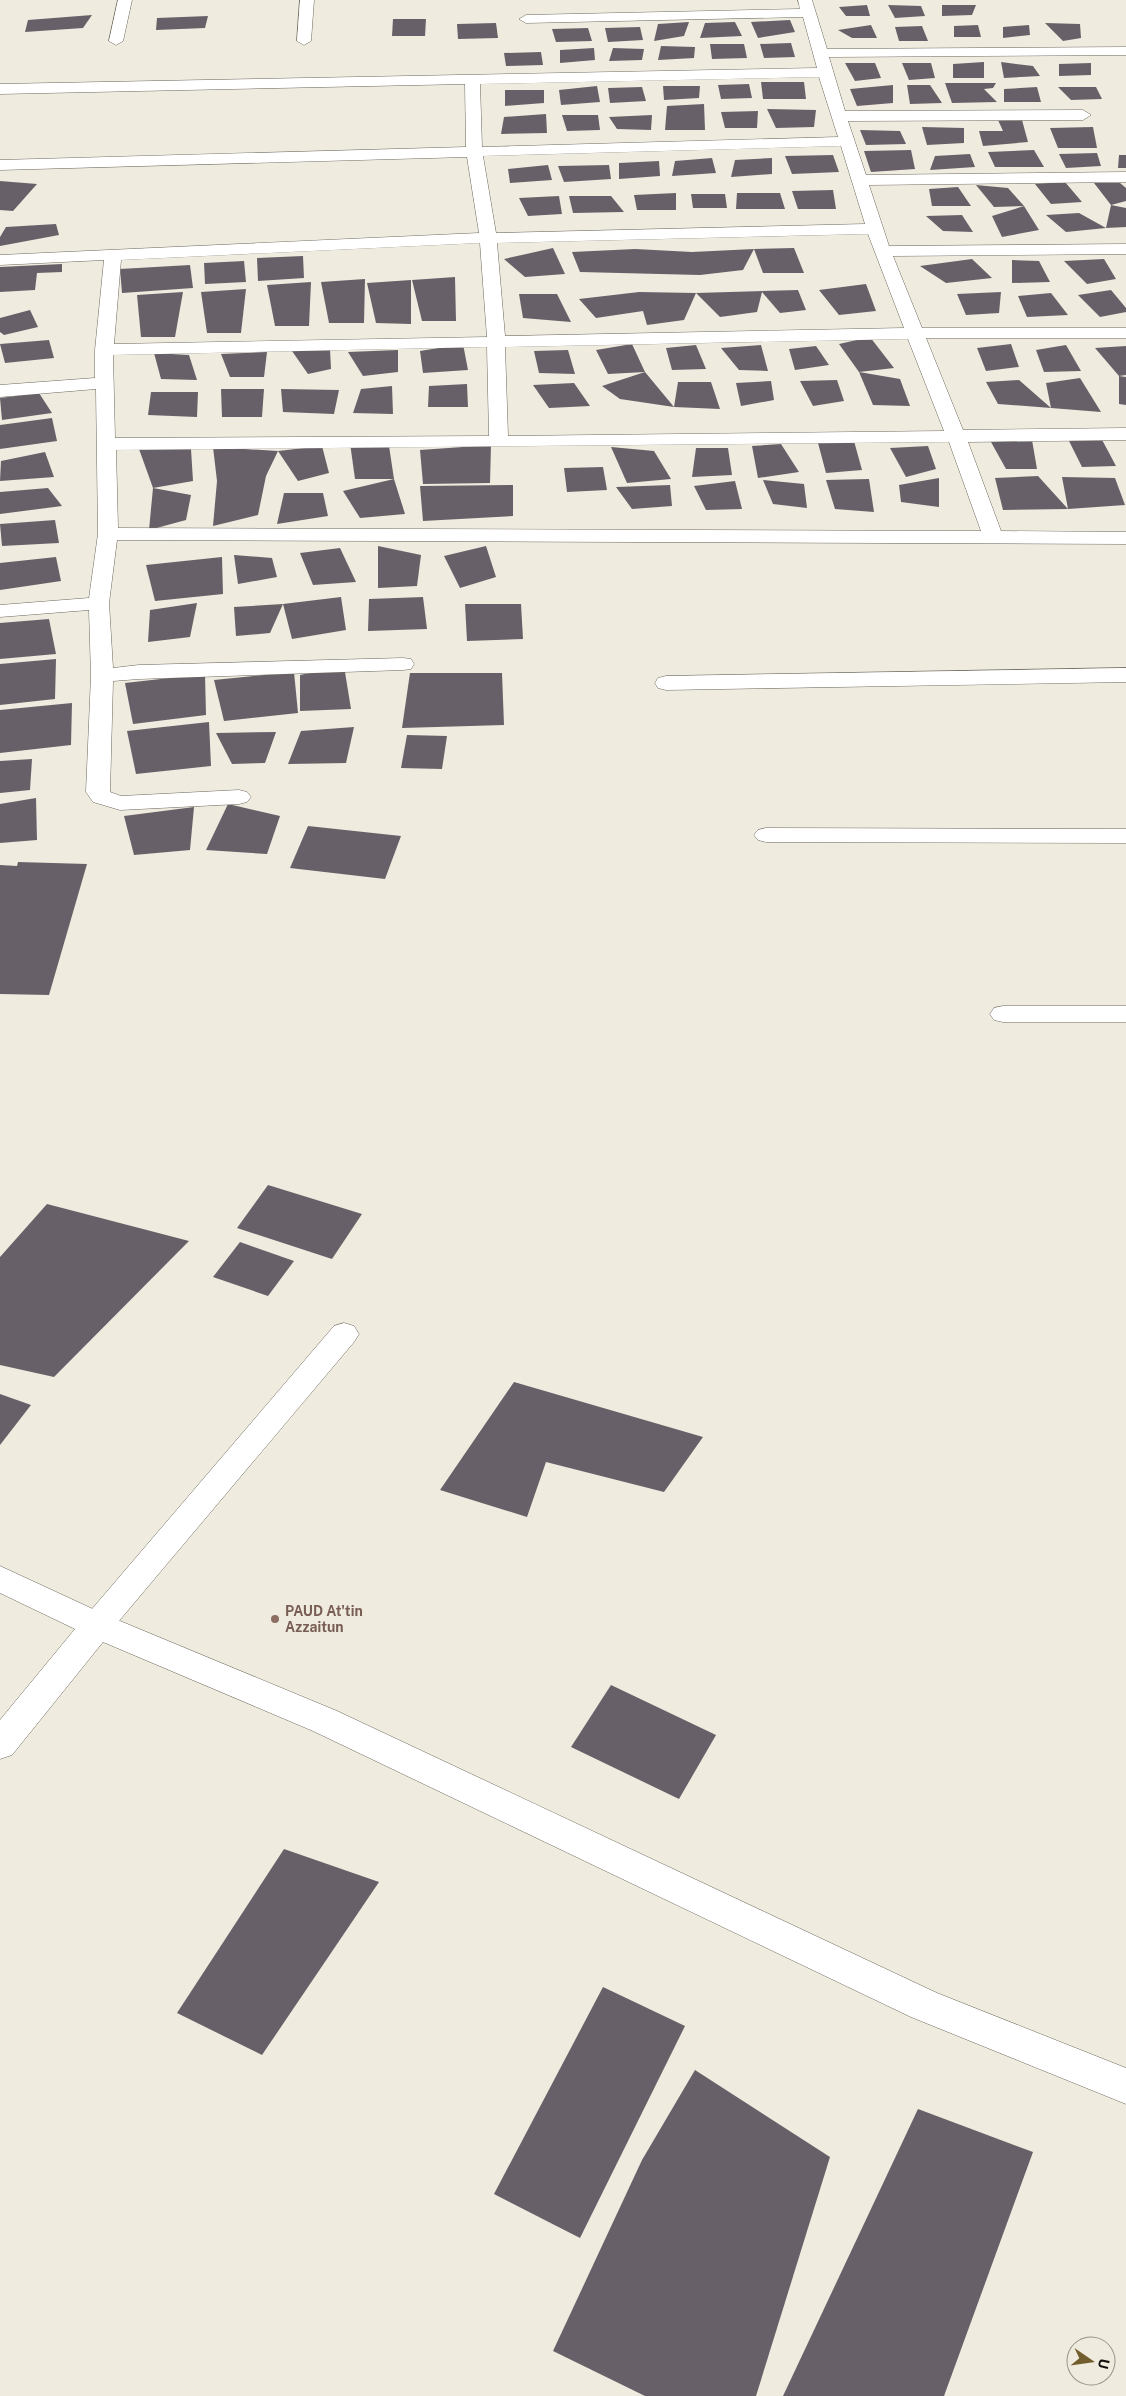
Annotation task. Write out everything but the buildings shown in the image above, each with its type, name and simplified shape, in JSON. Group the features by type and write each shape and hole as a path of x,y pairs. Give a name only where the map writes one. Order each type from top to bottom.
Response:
{"street":[{"path":"116,41 125,0"},
{"path":"304,41 307,0"},
{"path":"526,19 806,6 882,251 956,436 993,537"},
{"path":"822,53 1126,51"},
{"path":"0,89 825,72"},
{"path":"472,79 474,151 488,238 496,342 498,442"},
{"path":"841,116 1083,115"},
{"path":"0,165 848,141"},
{"path":"861,180 1126,177"},
{"path":"0,260 488,238 876,229"},
{"path":"882,251 1126,249"},
{"path":"113,254 104,350 108,534 99,603 102,676 97,782 101,797 120,803 240,797"},
{"path":"104,350 916,333 1126,334"},
{"path":"0,391 104,383"},
{"path":"105,444 498,442 1126,434"},
{"path":"108,534 1126,538"},
{"path":"0,611 99,603"},
{"path":"102,676 139,672 402,664"},
{"path":"666,683 1126,675"},
{"path":"766,836 1126,836"},
{"path":"1003,1014 1126,1014"},
{"path":"0,1745 97,1625 344,1334"},
{"path":"0,1579 97,1625 325,1721 924,2005 1126,2086"}],"place":[{"name":"PAUD At'tin Azzaitun","path":"275,1619"}]}
